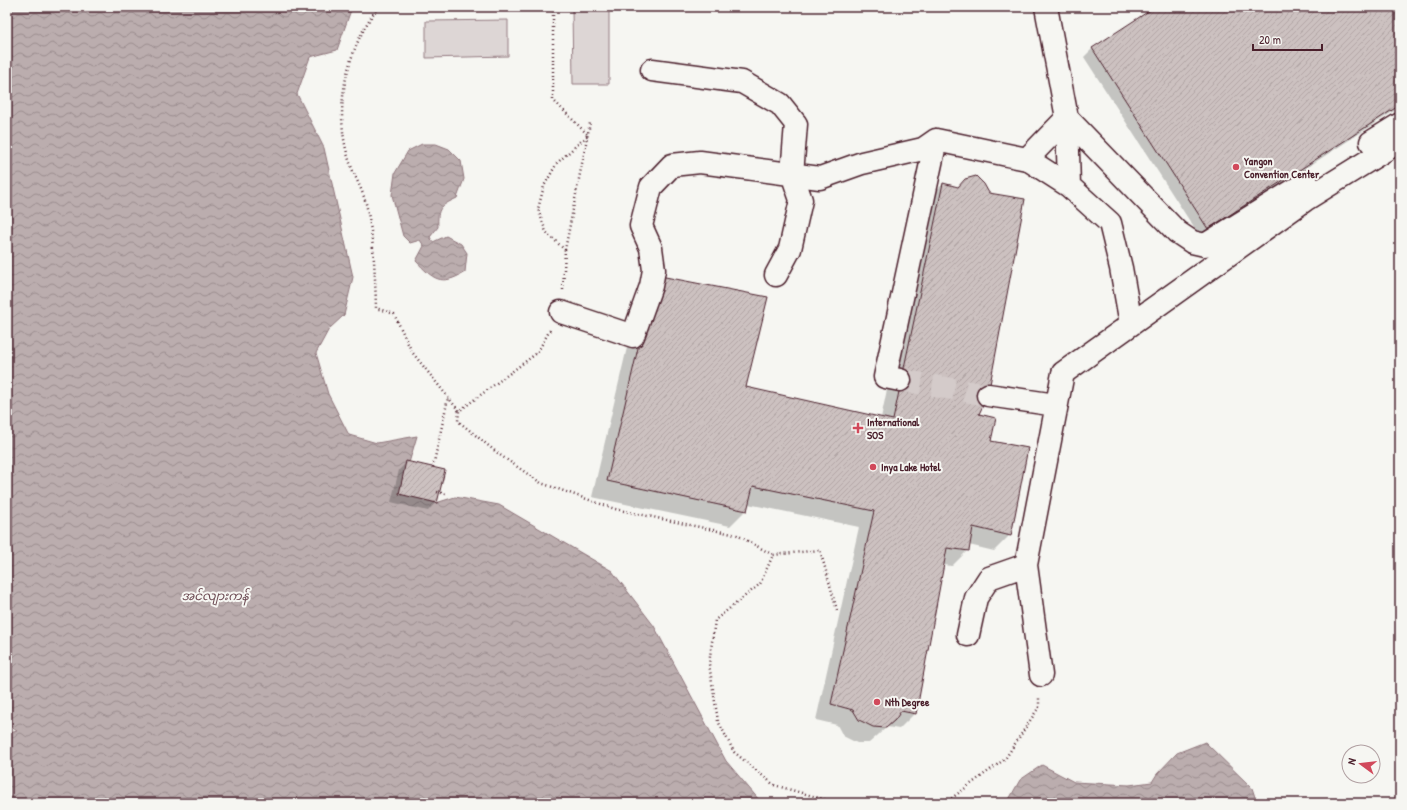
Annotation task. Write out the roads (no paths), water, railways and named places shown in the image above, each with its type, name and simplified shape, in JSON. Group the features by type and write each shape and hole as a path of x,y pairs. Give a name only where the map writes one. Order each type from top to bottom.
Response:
{"lane":[{"path":"1046,7 1067,118 1069,186"},
{"path":"652,70 742,82 780,104 796,124 792,174 801,200 790,249 776,275"},
{"path":"1067,118 1177,232 1192,242 1205,245 1400,124"},
{"path":"1028,159 1067,118"},
{"path":"900,380 885,377 936,140"},
{"path":"561,312 633,336 638,326 651,286 654,270 651,248 641,226 651,187 672,165 700,162 820,178 862,163 923,149 936,140 1028,159 1069,186 1110,223 1121,268 1131,324"},
{"path":"1042,675 1026,564 1063,373 1305,200 1400,141"},
{"path":"988,395 1056,406"},
{"path":"968,635 976,598 989,578 1026,564"}],"water":[{"name":"အင်လျားကန်","path":"7,7 352,7 337,50 310,57 297,94 324,148 353,277 344,315 329,329 316,353 328,394 349,435 377,443 417,436 400,493 436,503 455,497 499,505 612,571 654,626 726,761 760,801 777,803 7,803 7,734 17,731 7,724"},
{"path":"422,144 436,144 449,149 461,161 464,179 457,198 441,208 438,216 438,227 430,237 433,242 446,236 461,244 467,253 465,272 450,279 438,279 427,272 416,261 424,246 420,240 410,243 403,236 392,195 395,173 408,151"},
{"path":"1205,742 1252,788 1257,803 1007,803 1020,780 1042,765 1074,782 1129,785 1152,782 1157,774 1177,753"}],"tunnel":[{"path":"900,380 988,395"}],"place":[{"name":"Yangon Convention Center","path":"1236,167"},
{"name":"International SOS","path":"858,428"},
{"name":"Inya Lake Hotel","path":"873,467"},
{"name":"Nth Degree","path":"877,702"}]}
